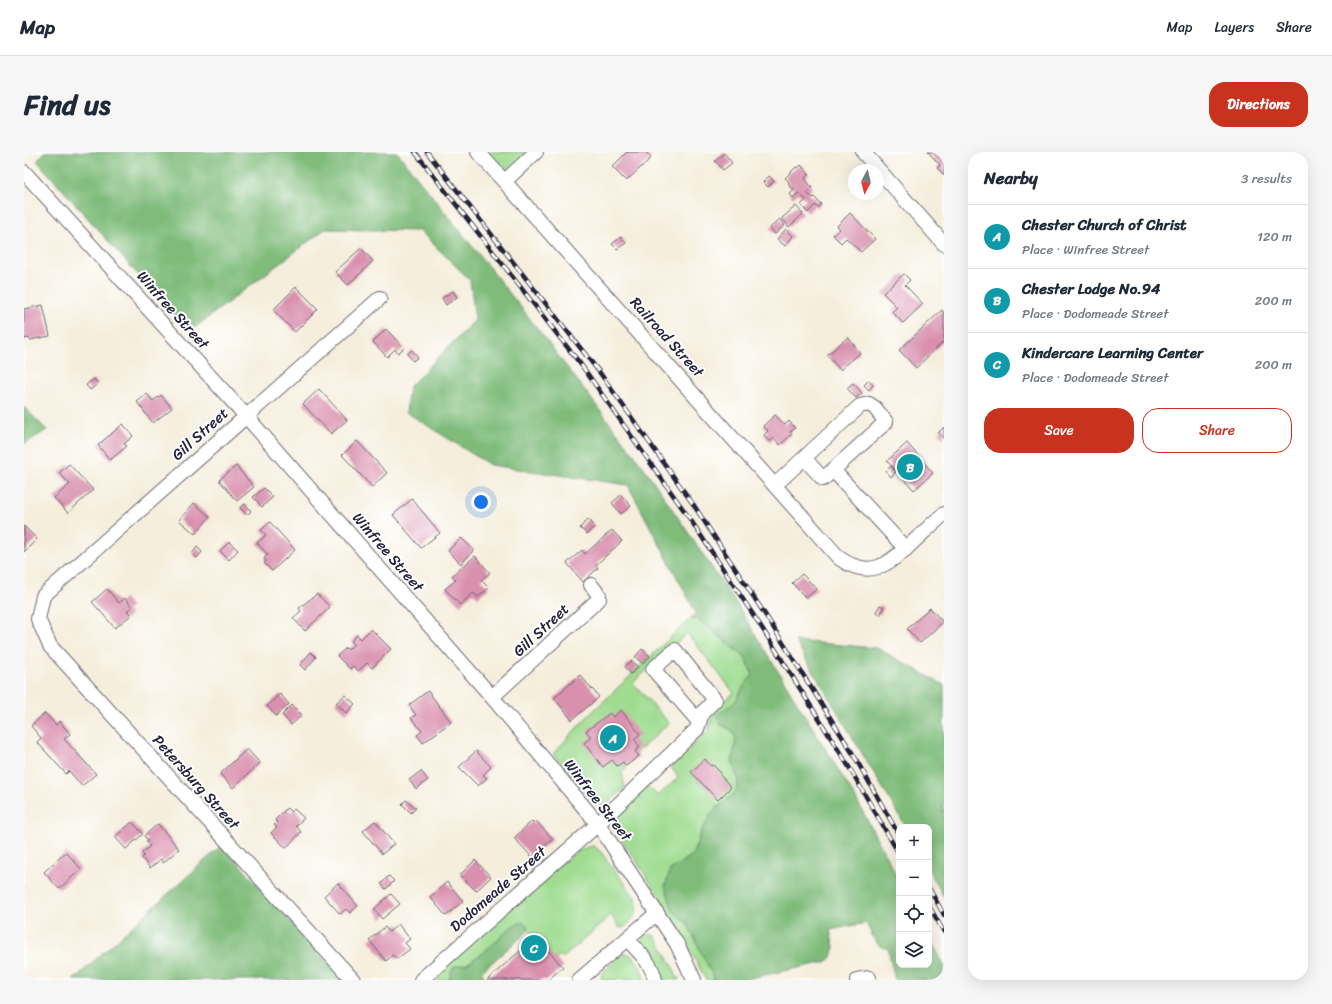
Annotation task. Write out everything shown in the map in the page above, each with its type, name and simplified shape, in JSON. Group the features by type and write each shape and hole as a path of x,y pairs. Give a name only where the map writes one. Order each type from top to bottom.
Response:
{"street":[{"name":"Railroad Street","path":"478,152 839,558 858,568 870,569 882,566 894,559 906,549"},
{"path":"505,181 536,152"},
{"path":"862,152 944,244"},
{"name":"Winfree Street","path":"24,172 246,416 492,697 598,824 677,944 694,980"},
{"name":"Gill Street","path":"43,596 380,298"},
{"path":"775,485 804,458 860,406 869,404 875,408 886,422 823,479 804,458"},
{"path":"833,470 906,549 944,514"},
{"name":"Gill Street","path":"492,697 599,599 600,595 591,585"},
{"name":"Petersburg Street","path":"43,596 38,619 50,646 353,980"},
{"name":"Dodomeade Street","path":"421,980 598,824 697,729 702,713 715,700 675,650 653,669 699,722"},
{"path":"579,980 657,913"},
{"path":"627,939 648,963 654,973 655,980"}],"green space":[{"path":"45,152 397,152 527,315 645,469 736,603 855,797 896,874 896,968 932,968 932,943 944,965 944,980 895,980 888,948 884,948 877,943 866,923 830,930 834,951 833,955 826,962 741,980 715,980 687,923 673,911 665,886 670,870 693,855 703,828 713,811 735,793 739,780 732,763 736,740 733,731 720,724 718,714 735,702 745,684 753,675 745,657 698,619 690,619 696,613 628,485 490,465 406,412 409,387 475,320 470,280 420,231 325,229 189,332 37,161"},
{"path":"486,152 536,152 510,176"},
{"path":"24,407 47,430 24,444"},
{"path":"690,619 698,619 745,657 753,676 745,684 720,724 734,731 736,740 732,763 739,780 735,793 713,811 703,828 692,855 671,870 673,911 687,923 715,980 706,980 674,920 634,857 610,823 612,817 648,786 658,796 679,777 670,767 708,731 716,707 734,693 687,633 633,683 669,723 624,764 627,768 622,772 625,788 606,805 597,806 553,754 585,719"},
{"path":"795,641 877,648 944,685 944,897 932,875 932,824 904,824"},
{"path":"222,845 343,980 73,980"},
{"path":"594,846 601,852 634,896 636,901 636,913 625,927 620,928 611,915 563,958 560,955 555,959 529,930 527,925 465,965 455,966 448,980 428,980 554,868 582,849"},
{"path":"522,922 527,925 529,930 481,972 487,980 448,980 455,966 465,965 483,953 511,927"},
{"path":"648,934 654,935 657,939 679,980 664,980 660,968 643,945 643,938"},
{"path":"625,953 629,954 636,960 644,980 602,980 602,973"}],"building":[{"path":"627,152 646,152 651,158 626,181 612,167"},
{"path":"928,152 944,152 944,175 937,168 940,165"},
{"path":"724,153 732,163 723,170 715,161"},
{"path":"801,165 809,174 805,178 812,188 807,193 821,204 818,208 815,205 808,213 801,205 806,200 798,193 793,198 790,194 794,190 785,178 796,167 798,168"},
{"path":"769,176 774,181 768,187 763,182"},
{"path":"796,206 803,214 789,227 782,218"},
{"path":"850,213 875,239 861,252 846,238 841,243 833,235 840,229 837,226"},
{"path":"780,219 785,225 775,234 770,228"},
{"path":"786,229 793,236 785,246 777,239"},
{"path":"621,237 626,243 617,249 612,244"},
{"path":"361,248 373,261 348,285 335,272"},
{"path":"904,274 910,280 905,285 923,304 903,323 892,312 897,307 883,293"},
{"path":"296,287 318,309 295,332 273,310"},
{"path":"453,291 457,297 446,305 442,298"},
{"path":"43,305 50,336 30,340 29,338 24,339 24,309"},
{"path":"942,310 944,313 944,341 916,368 899,350"},
{"path":"386,329 404,348 398,353 395,349 387,357 373,342"},
{"path":"848,337 860,353 840,370 827,355"},
{"path":"412,350 418,357 413,361 407,354"},
{"path":"94,379 98,384 90,390 86,385"},
{"path":"869,380 873,385 869,390 864,385"},
{"path":"853,383 862,393 856,398 847,388"},
{"path":"319,389 347,420 331,434 303,404"},
{"path":"147,394 153,401 161,395 172,408 153,423 137,402"},
{"path":"775,415 785,425 789,421 795,428 790,432 792,434 780,445 774,438 770,442 764,435 768,431 763,426"},
{"path":"123,424 133,436 124,444 127,446 110,460 98,445"},
{"path":"944,427 944,439 938,433"},
{"path":"357,441 387,473 372,487 342,455"},
{"path":"907,443 933,473 914,490 887,461"},
{"path":"69,464 93,490 68,513 54,498 70,484 59,473"},
{"path":"236,466 254,487 237,501 219,480"},
{"path":"891,466 896,472 891,477 886,471"},
{"path":"264,488 273,497 262,507 253,497"},
{"path":"621,495 631,506 621,514 612,503"},
{"path":"412,499 440,533 421,548 393,515"},
{"path":"194,503 210,517 195,534 179,520"},
{"path":"245,504 251,511 247,515 240,508"},
{"path":"588,519 595,526 587,534 580,528"},
{"path":"270,522 295,550 272,571 264,563 266,561 264,558 268,555 257,543 266,535 261,530"},
{"path":"24,526 37,539 24,552"},
{"path":"612,530 622,541 596,565 598,568 583,582 567,563 582,550 585,554"},
{"path":"461,538 474,550 461,564 448,551"},
{"path":"229,542 238,550 229,560 220,551"},
{"path":"197,547 202,552 197,558 192,554"},
{"path":"475,556 490,573 481,580 489,588 478,597 473,593 460,605 445,589 456,580 452,576"},
{"path":"802,574 817,589 806,598 792,583"},
{"path":"107,589 119,603 125,598 132,607 127,611 131,615 115,628 92,602"},
{"path":"317,594 330,607 305,631 293,618 301,611 299,608"},
{"path":"880,605 884,607 880,615 876,612"},
{"path":"930,608 943,622 920,643 907,629"},
{"path":"371,629 391,649 372,668 367,663 358,671 353,666 350,669 337,656 346,648 348,650 354,644 351,641 357,635 361,639"},
{"path":"642,649 650,656 643,664 635,657"},
{"path":"311,652 316,657 305,670 300,665"},
{"path":"631,661 638,667 631,674 625,667"},
{"path":"580,675 599,697 572,720 554,698"},
{"path":"428,691 451,722 423,743 417,735 422,731 411,718 416,715 409,705"},
{"path":"280,694 289,704 276,716 267,706"},
{"path":"345,695 355,704 346,713 336,703"},
{"path":"292,705 302,715 291,725 282,715"},
{"path":"621,710 640,734 634,739 640,747 635,751 639,756 626,766 623,762 617,766 612,760 603,767 584,743 591,737 586,731 610,713 613,717"},
{"path":"45,713 56,725 59,721 70,734 64,739 96,774 82,786 69,771 66,774 37,742 41,738 31,726"},
{"path":"247,749 260,763 233,788 220,774"},
{"path":"476,751 491,767 483,775 487,778 478,786 459,767"},
{"path":"705,759 711,766 713,765 721,773 720,775 731,787 718,800 691,772"},
{"path":"421,771 428,780 416,789 409,780"},
{"path":"406,800 416,808 411,813 402,804"},
{"path":"287,808 291,812 294,809 304,818 296,826 301,832 286,848 271,833 277,827 274,825 277,822 275,820"},
{"path":"375,821 394,844 382,854 363,831"},
{"path":"532,821 534,823 536,821 553,839 532,857 514,838"},
{"path":"132,822 143,834 126,849 115,837"},
{"path":"158,824 179,849 163,863 161,859 150,868 142,858 144,856 142,853 150,846 146,841 148,840 144,836"},
{"path":"66,852 81,869 59,889 44,872"},
{"path":"475,860 491,877 476,891 460,875"},
{"path":"389,876 394,881 386,889 381,884"},
{"path":"447,882 463,901 446,916 430,897"},
{"path":"338,883 358,906 350,913 346,909 340,914 324,896"},
{"path":"391,894 400,904 382,919 374,909"},
{"path":"398,924 410,939 405,943 410,949 397,959 393,955 386,961 369,940 385,927 389,932"},
{"path":"536,937 563,967 548,980 487,980"}],"railway":[{"path":"415,152 582,366 690,519 762,628 849,767 896,849"},
{"path":"427,152 600,373 693,504 853,754 896,830"},
{"path":"932,893 944,915"},
{"path":"932,911 944,932"}],"place":[{"name":"Chester Lodge No.94","path":"910,467"},
{"name":"Chester Church of Christ","path":"613,738"},
{"name":"Kindercare Learning Center","path":"534,948"}]}
